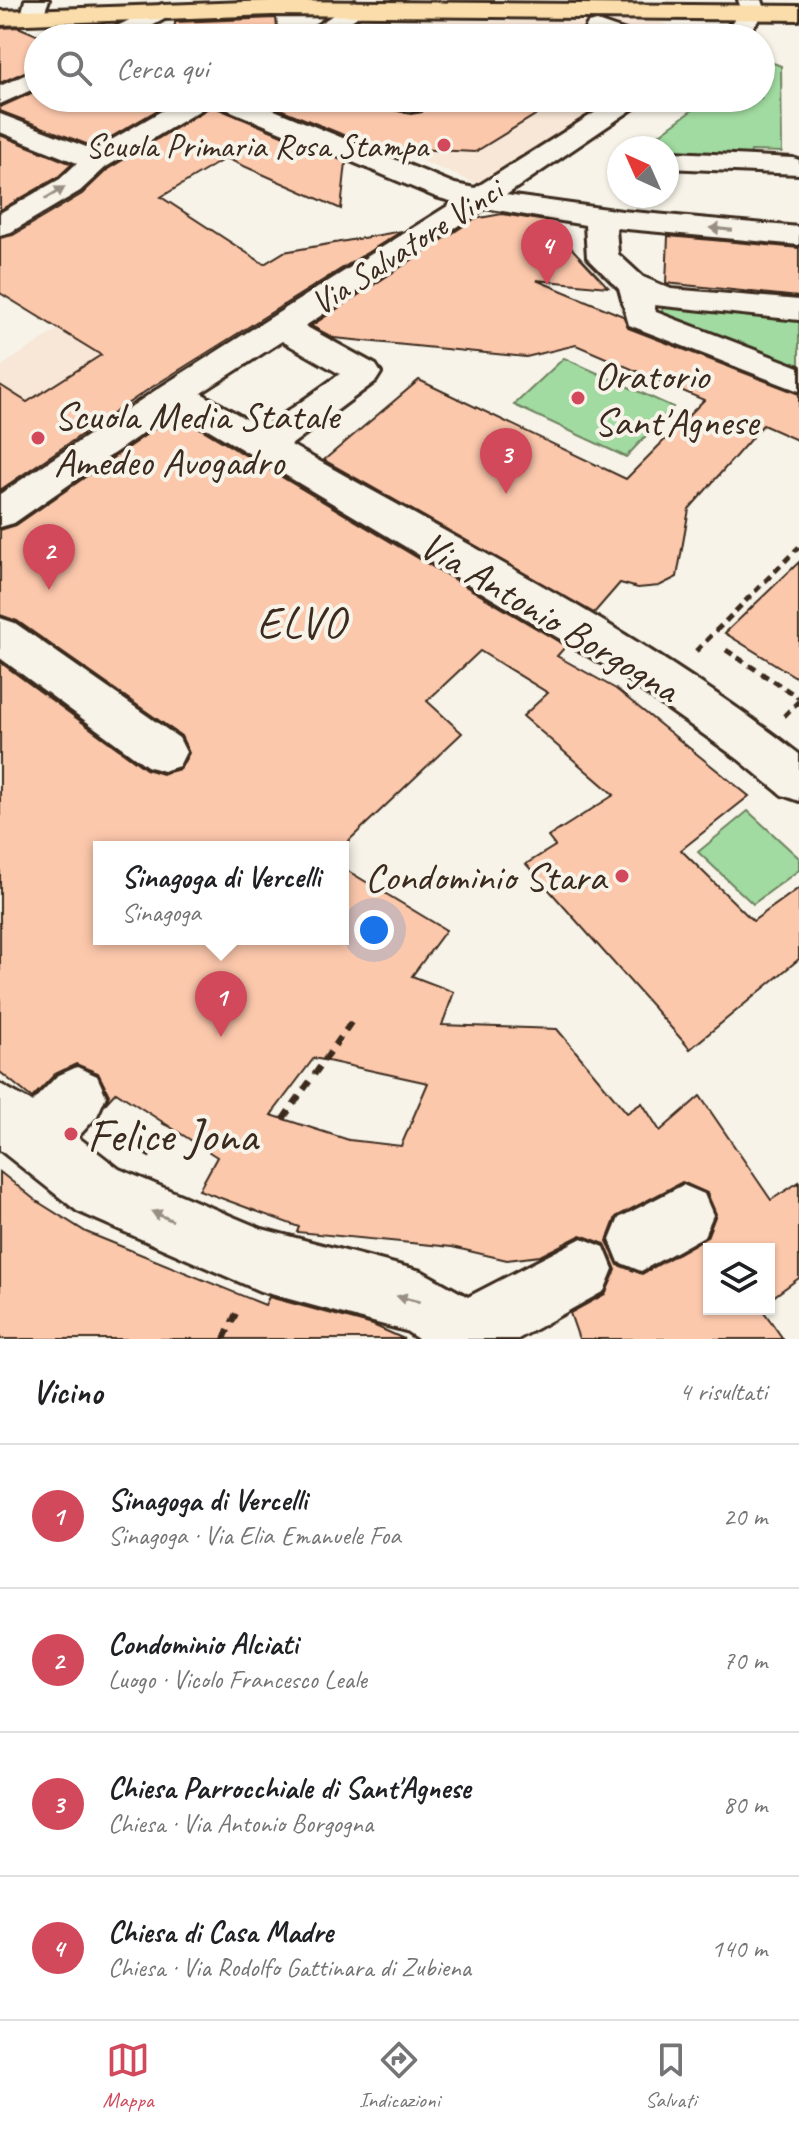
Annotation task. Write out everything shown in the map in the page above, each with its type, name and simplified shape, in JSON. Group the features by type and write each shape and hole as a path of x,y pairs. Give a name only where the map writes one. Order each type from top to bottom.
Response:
{"main road":[{"path":"0,18 35,8 162,11 355,8 406,4 752,6 799,13"}],"street":[{"path":"739,24 752,6"},
{"path":"330,24 355,8"},
{"path":"138,24 162,11"},
{"path":"0,96 24,84"},
{"path":"0,226 70,185 96,161 179,112"},
{"path":"256,112 446,191 479,199 600,217 799,236"},
{"path":"446,191 568,112"},
{"name":"Via Salvatore Vinci","path":"0,513 175,394 614,112"},
{"path":"0,122 96,161"},
{"path":"679,161 793,167"},
{"path":"600,217 603,257 632,284 665,298 799,310"},
{"path":"632,284 641,318 799,380"},
{"path":"280,455 364,373 282,327"},
{"name":"Via Antonio Borgogna","path":"175,394 669,686 754,745 799,781"},
{"path":"0,635 163,752"},
{"path":"77,1096 18,1127 98,1190 260,1260 421,1303 470,1336 582,1269"}],"path":[{"path":"669,686 687,660 799,547"},
{"path":"726,650 799,698"},
{"path":"283,1119 355,1017"},
{"path":"154,1143 165,1124"}],"shaded area":[{"path":"395,20 665,24 377,24"},
{"path":"319,112 592,112 478,184 400,152 420,140"},
{"name":"Scuola Media Statale Amedeo Avogadro","path":"59,329 153,387 0,489 0,367"}],"green space":[{"path":"775,64 781,66 782,152 751,151 749,161 679,157 679,136 657,136 690,112 775,112"},
{"path":"665,303 799,316 799,375 658,321"},
{"path":"564,358 673,407 626,457 514,405"},
{"path":"748,811 799,858 799,870 753,904 698,852"}],"building":[{"path":"276,18 277,24 175,24"},
{"path":"0,28 24,30 24,72 0,83"},
{"path":"24,96 24,112 154,112 94,147 0,111 0,107"},
{"path":"202,112 226,112 346,162 341,209 226,158 161,197 264,264 284,252 402,231 149,389 0,490 0,385 27,402 101,355 0,293 0,238 13,235 82,194 108,169"},
{"path":"287,112 540,112 475,152 373,147"},
{"path":"0,135 72,164 58,177 0,210"},
{"path":"502,214 546,221 608,287 536,280 623,316 628,328 799,394 799,441 763,425 689,509 677,577 659,586 638,588 620,583 594,613 324,460 419,380 626,479 704,400 576,345 526,357 334,338 311,326 474,219"},
{"path":"668,236 799,248 799,297 666,283"},
{"path":"176,414 566,646 557,656 616,689 749,796 681,850 753,921 799,888 799,959 690,1049 526,864 555,846 548,837 614,795 523,716 548,693 480,651 427,701 462,733 348,841 93,841 93,945 349,945 349,872 446,930 412,976 454,992 442,1025 557,1029 627,1113 642,1103 660,1131 700,1096 771,1200 799,1182 799,1278 775,1296 775,1243 703,1243 703,1315 766,1315 783,1339 579,1339 570,1313 605,1294 616,1270 605,1244 581,1235 540,1256 507,1260 452,1247 297,1232 299,1227 199,1190 217,1157 116,1092 105,1104 109,1095 98,1073 76,1064 55,1074 32,1098 0,1072 0,662 146,769 162,774 180,769 189,753 181,736 17,621 0,615 0,530 16,525","holes":["314,1058 428,1083 401,1146 349,1140 271,1115","682,1182 707,1193 716,1214 707,1237 642,1274 618,1265 607,1241 616,1217"]},
{"path":"799,562 799,679 725,633"},
{"path":"0,1172 35,1200 86,1232 265,1305 269,1297 373,1325 404,1339 0,1339"}],"place":[{"name":"Scuola Primaria Rosa Stampa","path":"444,145"},
{"name":"Chiesa di Casa Madre","path":"547,285"},
{"name":"Oratorio Sant'Agnese","path":"578,398"},
{"name":"Scuola Media Statale Amedeo Avogadro","path":"38,438"},
{"name":"Chiesa Parrocchiale di Sant'Agnese","path":"506,494"},
{"name":"Condominio Alciati","path":"49,590"},
{"name":"Condominio Stara","path":"622,876"},
{"name":"Sinagoga di Vercelli","path":"221,1037"},
{"name":"Felice Jona","path":"71,1134"}],"district":[{"name":"ELVO","path":"302,622"}]}
